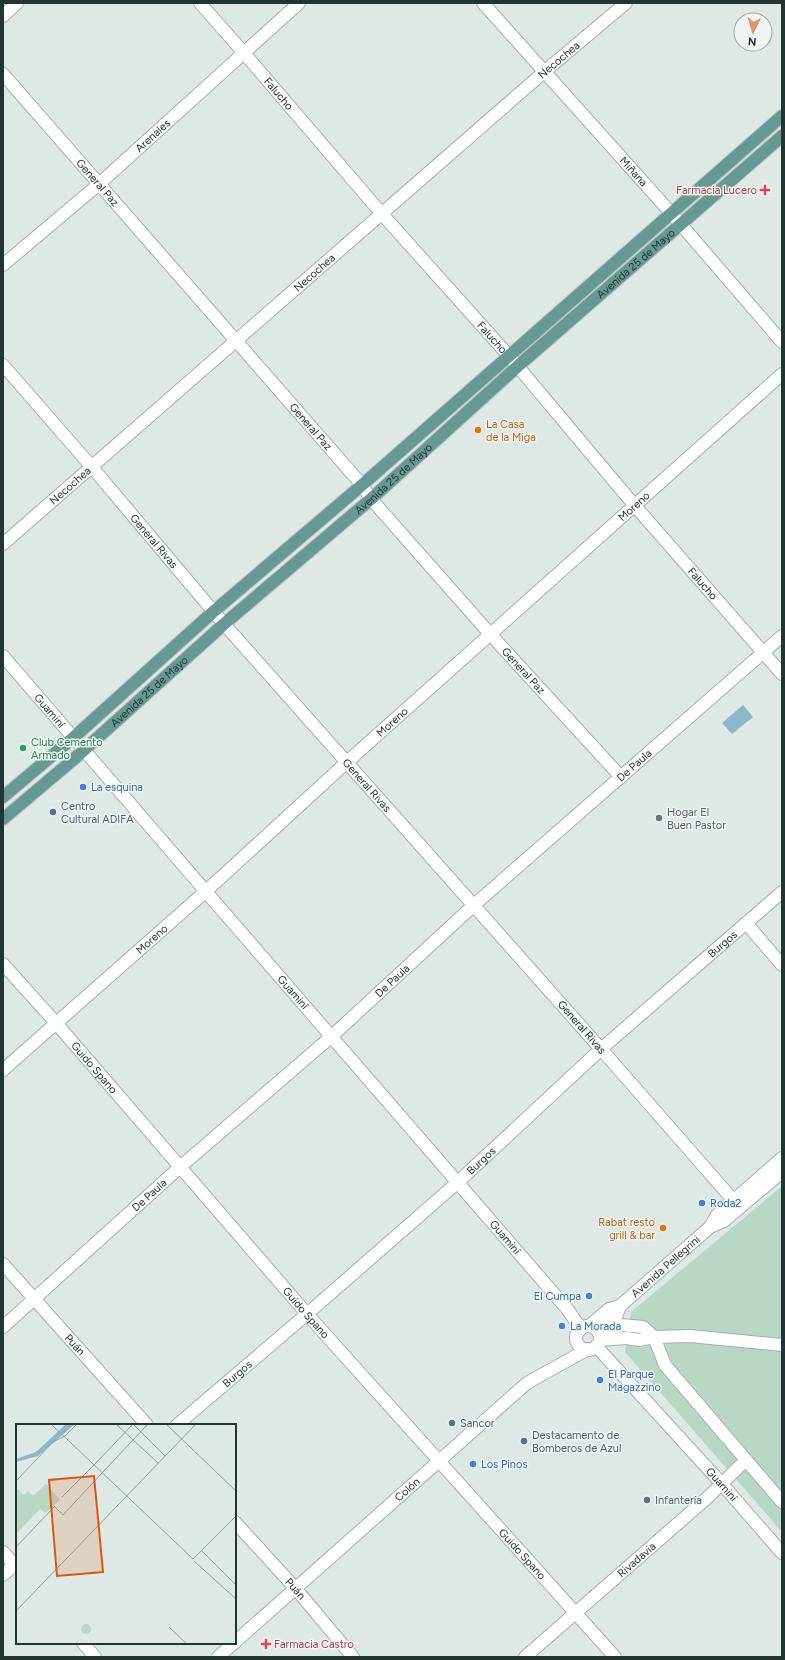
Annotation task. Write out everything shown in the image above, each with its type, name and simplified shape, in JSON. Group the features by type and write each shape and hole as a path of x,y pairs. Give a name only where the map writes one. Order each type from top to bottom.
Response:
{"main road":[{"name":"Avenida 25 de Mayo","path":"3,797 73,738 214,612 362,485 782,116"},
{"name":"Avenida 25 de Mayo","path":"3,819 74,759 82,750 224,624 371,499 518,366 782,136"}],"street":[{"path":"3,16 17,3"},
{"name":"Falucho","path":"200,3 382,214 518,366 635,506 782,674"},
{"name":"Arenales","path":"3,265 99,184 299,3"},
{"name":"Miñana","path":"483,3 672,213 782,342"},
{"name":"Necochea","path":"3,544 544,72 626,3"},
{"name":"General Paz","path":"3,74 362,485 371,499 491,635 621,777"},
{"name":"General Rivas","path":"3,366 91,466 224,624 474,905 734,1201"},
{"name":"Moreno","path":"3,1070 205,892 347,762 782,374"},
{"name":"De Paula","path":"3,1327 180,1166 332,1036 474,905 782,636"},
{"name":"Guaminí","path":"3,656 82,750 332,1036 568,1310 782,1553"},
{"name":"Burgos","path":"178,1424 458,1182 601,1049 782,892"},
{"path":"746,923 782,965"},
{"name":"Guido Spano","path":"3,964 56,1023 307,1314 615,1657"},
{"name":"Avenida Pellegrini","path":"710,1227 717,1215 782,1158"},
{"name":"Avenida Pellegrini","path":"593,1337 616,1316 620,1306 710,1227 724,1221 782,1172"},
{"name":"Puán","path":"3,1264 146,1424"},
{"path":"593,1337 627,1338 639,1340 654,1337 690,1336 782,1345"},
{"name":"Colón","path":"236,1642 527,1383 593,1337"},
{"path":"654,1337 665,1365 782,1502"},
{"name":"Rivadavia","path":"525,1657 707,1498 746,1460"},
{"name":"Puán","path":"236,1523 296,1589 353,1657"},
{"path":"3,1552 16,1565 3,1575"},
{"path":"84,1644 95,1657"},
{"name":"Colón","path":"218,1657 234,1644"}],"green space":[{"path":"781,1187 782,1532 625,1352 631,1312"}],"water":[{"path":"743,705 753,717 732,734 722,723"}],"place":[{"name":"Farmacia Lucero","path":"765,190"},
{"name":"La Casa de la Miga","path":"478,430"},
{"name":"Club Cemento Armado","path":"23,748"},
{"name":"La esquina","path":"83,787"},
{"name":"Centro Cultural ADIFA","path":"53,812"},
{"name":"Hogar El Buen Pastor","path":"659,818"},
{"name":"Roda2","path":"702,1203"},
{"name":"Rabat resto grill & bar","path":"663,1228"},
{"name":"El Cumpa","path":"589,1296"},
{"name":"La Morada","path":"562,1326"},
{"name":"El Parque Magazzino","path":"600,1380"},
{"name":"Sancor","path":"452,1423"},
{"name":"Destacamento de Bomberos de Azul","path":"524,1441"},
{"name":"Los Pinos","path":"473,1464"},
{"name":"Infantería","path":"647,1500"},
{"name":"Farmacia Castro","path":"266,1644"}]}
